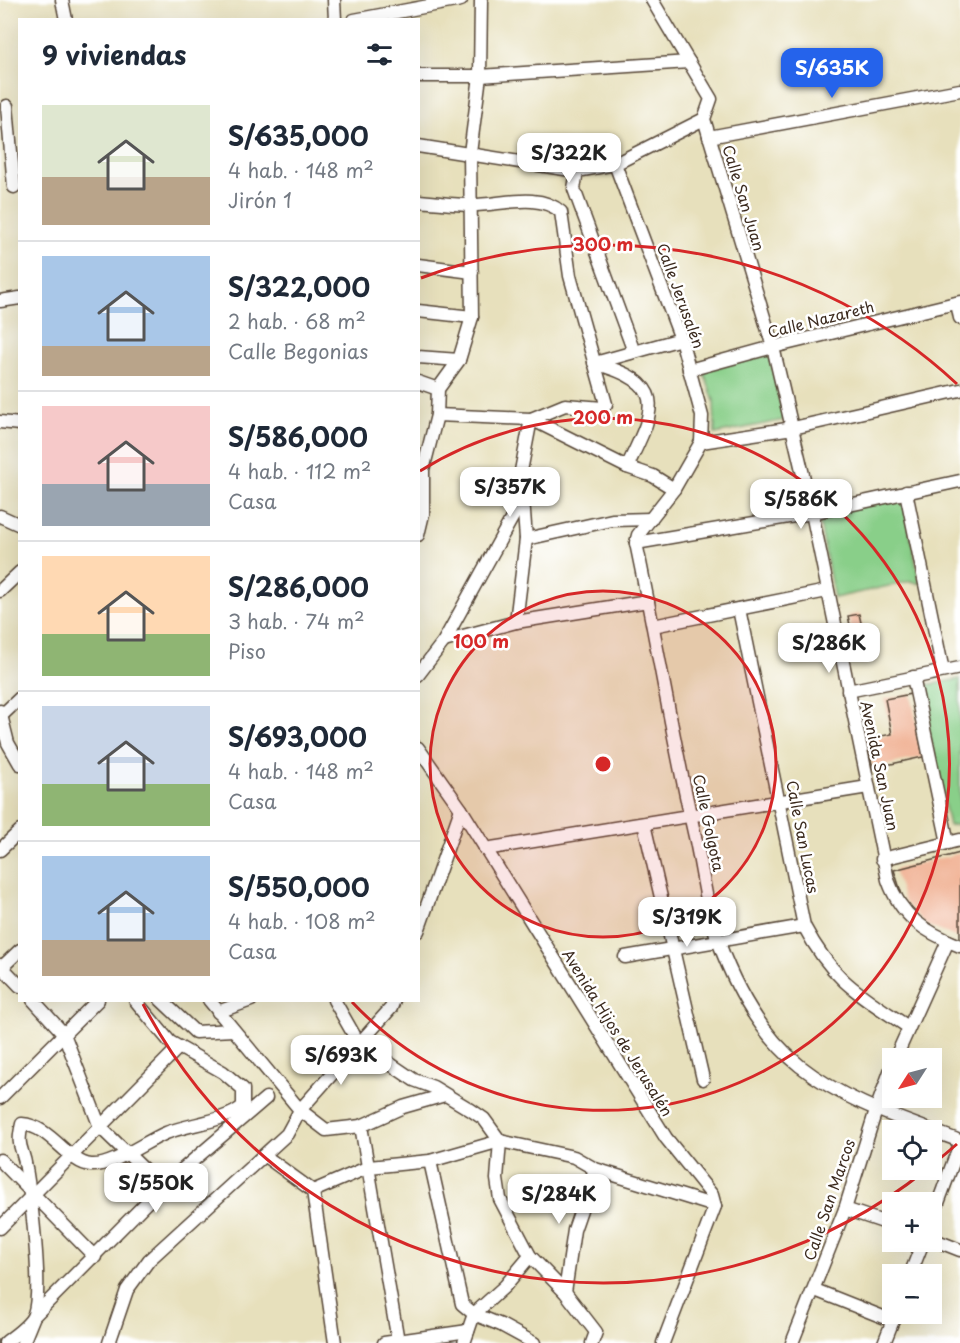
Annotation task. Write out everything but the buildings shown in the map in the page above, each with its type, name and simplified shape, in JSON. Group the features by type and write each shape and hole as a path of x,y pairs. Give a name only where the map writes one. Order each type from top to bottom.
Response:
{"street":[{"path":"62,0 66,18"},
{"path":"334,0 335,18"},
{"path":"365,18 461,0"},
{"path":"421,515 423,470 437,415 438,389 459,360 472,316 470,153 480,76 481,0"},
{"path":"420,76 480,76 689,62 652,0"},
{"name":"Calle San Juan","path":"689,62 711,99 704,119 773,347"},
{"path":"709,137 960,90"},
{"path":"9,106 14,188"},
{"path":"420,146 577,171 615,164 704,119"},
{"name":"Calle Jerusalén","path":"615,164 681,339 702,416 701,442"},
{"path":"577,171 573,183 574,189 634,352"},
{"path":"420,201 470,205 532,201 553,205 561,212 570,276 606,404 603,408 565,405 531,419"},
{"path":"420,265 472,272"},
{"path":"0,301 18,298"},
{"path":"959,303 960,318"},
{"name":"Calle Nazareth","path":"689,370 773,347 959,303"},
{"path":"420,311 472,316"},
{"path":"594,363 681,339"},
{"name":"Avenida San Juan","path":"773,347 812,513 882,859 894,898 903,912 921,928 954,943"},
{"path":"420,357 459,360"},
{"path":"594,363 619,369 649,393 652,406 648,423 627,467"},
{"path":"420,383 438,389"},
{"path":"636,543 674,489 701,442 793,428 960,390"},
{"path":"437,415 531,419 627,467 653,476 674,489"},
{"path":"516,622 526,539 521,471 531,419"},
{"path":"0,422 18,424"},
{"path":"636,543 812,513 960,481"},
{"path":"906,492 943,671"},
{"path":"420,672 444,641 524,497"},
{"path":"0,516 18,524"},
{"path":"526,539 612,520 651,519"},
{"name":"Calle Golgota","path":"636,543 690,817 718,941 745,1000 775,1042 799,1066 827,1085 876,1110 960,1142"},
{"path":"0,591 18,574"},
{"path":"653,626 827,591"},
{"path":"444,641 516,622 648,600"},
{"name":"Calle San Lucas","path":"739,609 804,926 819,954 835,974 908,1027"},
{"path":"848,691 960,668"},
{"path":"882,859 954,842 913,677"},
{"path":"18,700 1,714 8,743 18,760"},
{"name":"Avenida Hijos de Jerusalén","path":"420,751 461,809 666,1138 712,1195 715,1206"},
{"path":"485,849 868,787"},
{"path":"420,925 461,809"},
{"path":"644,824 703,1079"},
{"path":"0,850 18,833"},
{"path":"625,957 804,926"},
{"path":"900,1048 908,1027 954,943"},
{"path":"18,952 1,967 18,984"},
{"path":"35,1002 64,1034 100,1127 162,1187"},
{"path":"0,1098 96,1002"},
{"path":"23,1343 34,1316 37,1295 31,1194 26,1165 18,1142 22,1124 32,1124 48,1134 89,1166 105,1164 165,1133 195,1122 234,1114 243,1106 243,1089 224,1072 170,1042 137,1002"},
{"path":"163,1002 195,1032 233,1030"},
{"path":"210,1002 300,1110 326,1130 361,1126 403,1107 445,1095"},
{"path":"218,1012 246,1002"},
{"path":"335,1002 358,1042 375,1056 484,1119 500,1141 497,1179 500,1199 530,1257 565,1292 596,1332 592,1343"},
{"path":"109,1343 127,1290 149,1260 287,1134 300,1110 358,1042 391,1008 393,1002"},
{"path":"0,1228 31,1194 179,1047"},
{"name":"Calle San Marcos","path":"792,1343 844,1209 882,1094"},
{"path":"5,1343 95,1257 162,1187 266,1098"},
{"path":"361,1126 407,1341"},
{"path":"313,1191 369,1167 430,1161 500,1141 574,1157 595,1169 715,1206 663,1343"},
{"path":"942,1192 960,1142"},
{"path":"265,1156 313,1191 335,1343"},
{"path":"0,1160 95,1257"},
{"path":"430,1161 462,1304 474,1314 501,1324 534,1343"},
{"path":"565,1292 574,1230 595,1169"},
{"path":"844,1209 882,1222"},
{"path":"942,1243 960,1250"},
{"path":"384,1343 466,1337 474,1314 505,1286 530,1257"},
{"path":"814,1290 882,1313"},
{"path":"884,1343 891,1324"}],"green space":[{"path":"769,355 784,420 715,434 714,401 703,370"},
{"path":"903,498 920,584 911,581 834,598 819,519 823,514"},
{"path":"960,679 960,824 949,826 921,692 922,686"}]}
